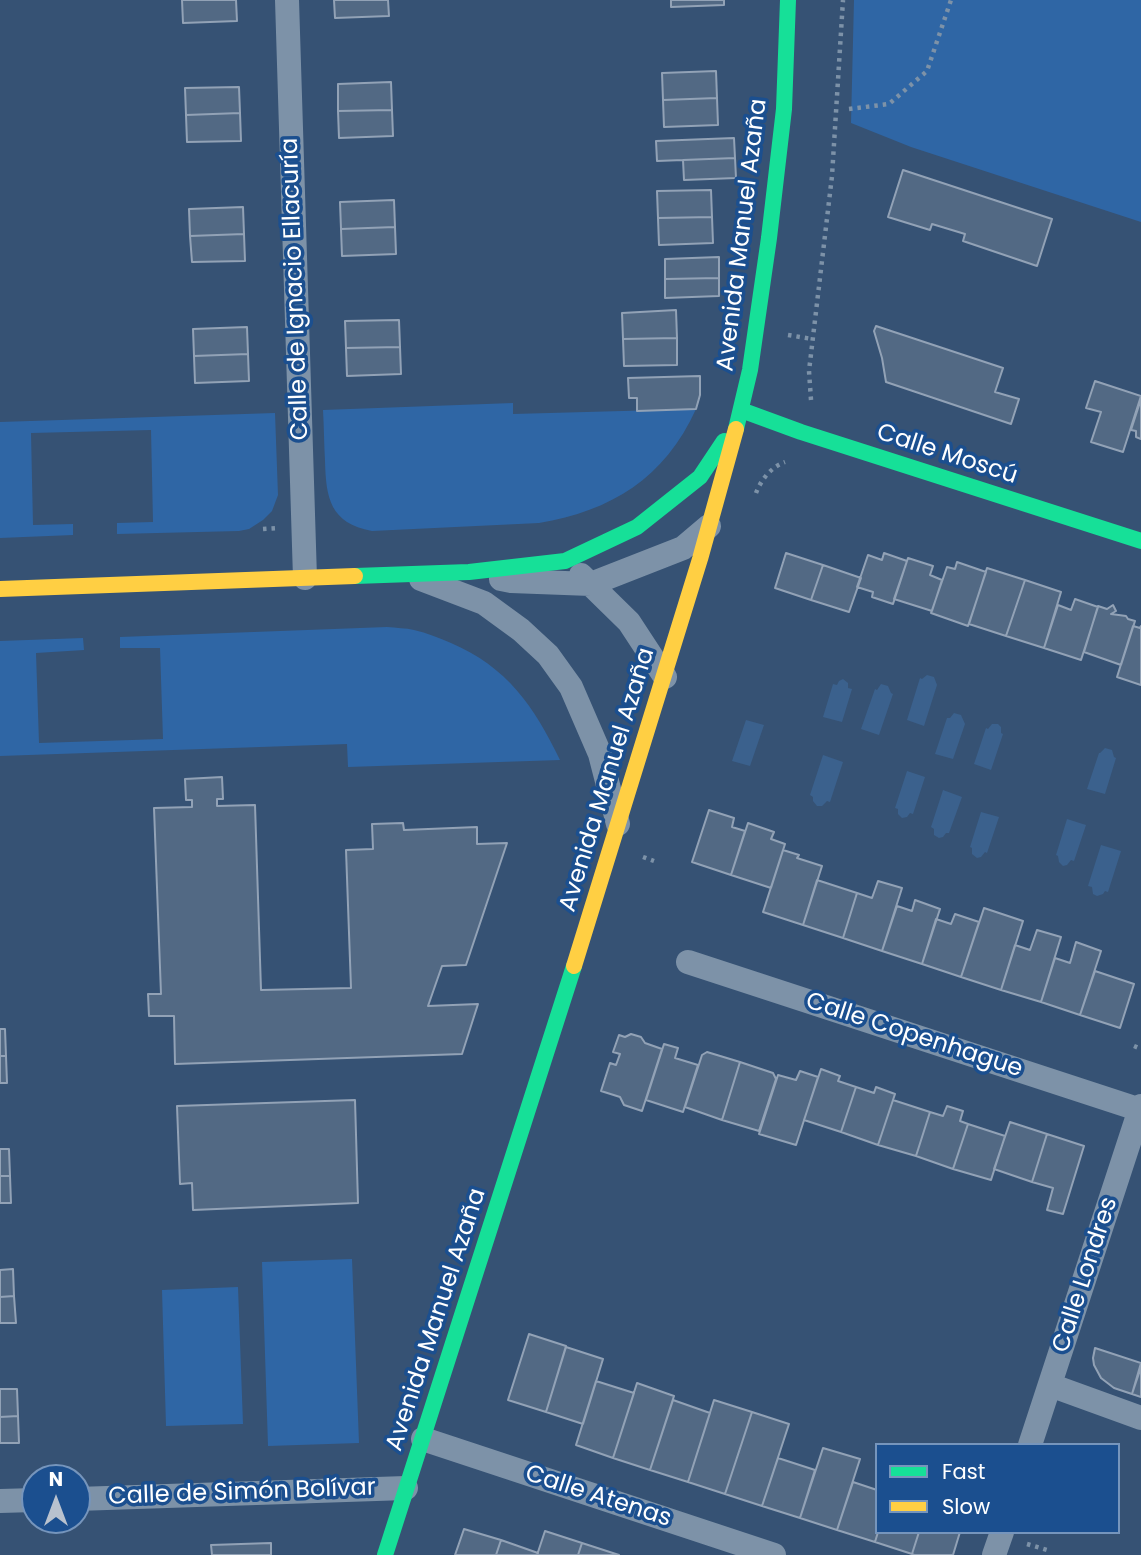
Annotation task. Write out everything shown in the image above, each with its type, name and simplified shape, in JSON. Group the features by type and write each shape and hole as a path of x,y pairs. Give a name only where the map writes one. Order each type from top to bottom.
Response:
{"street":[{"name":"Calle de Ignacio Ellacuría","path":"287,0 305,578"},
{"name":"Avenida Manuel Azaña","path":"385,1555 546,1058 665,677 741,410 750,370 780,148 788,0"},
{"path":"0,589 469,572 565,561 637,527 700,477 721,447 741,410"},
{"name":"Calle Moscú","path":"741,410 1141,541"},
{"path":"469,572 511,582 590,584 683,548 709,526"},
{"path":"565,561 629,622 665,677"},
{"path":"407,574 484,603 522,631 548,656 571,687 600,754 618,825"},
{"name":"Calle Copenhague","path":"688,962 1141,1108"},
{"name":"Calle Londres","path":"1031,1443 1141,1108"},
{"path":"1050,1385 1141,1418"},
{"name":"Calle Atenas","path":"423,1439 774,1555"},
{"name":"Calle de Simón Bolívar","path":"91,1499 406,1488"},
{"path":"0,1501 21,1500"},
{"path":"994,1555 1001,1534"}],"path":[{"path":"817,299 832,176 843,0"},
{"path":"849,109 889,104 927,71 951,0"},
{"path":"1134,1046 1141,1049"}],"shaded area":[{"path":"854,0 1141,0 1141,222 911,147 851,123"},
{"path":"513,403 513,414 696,409 669,454 652,472 612,500 565,517 539,523 372,531 347,522 333,507 327,486 323,410"},
{"path":"275,413 278,495 272,511 249,529 117,534 117,523 153,522 151,430 31,433 33,525 73,524 73,535 0,538 0,422"},
{"path":"387,627 411,629 433,636 488,664 517,690 529,706 560,760 348,767 347,744 0,756 0,641 83,638 84,650 36,653 39,743 163,739 160,648 120,648 120,637"},
{"path":"927,675 934,677 937,685 924,726 907,720 920,678"},
{"path":"843,679 848,683 848,688 852,689 842,722 823,717 833,684 837,685"},
{"path":"881,684 888,686 893,694 879,735 861,729 875,689"},
{"path":"954,713 961,715 965,724 953,759 935,754 947,718"},
{"path":"746,720 764,725 750,766 732,761"},
{"path":"998,724 1003,734 991,770 974,764 986,728"},
{"path":"1105,748 1112,750 1116,758 1105,794 1087,789 1099,753"},
{"path":"823,755 843,762 830,802 817,806 810,795"},
{"path":"907,771 925,777 913,814 902,818 895,808"},
{"path":"943,790 962,797 949,833 939,838 934,835 934,829 931,827"},
{"path":"981,812 999,817 987,853 977,858 970,847"},
{"path":"1067,819 1086,825 1074,861 1071,860 1063,866 1056,855"},
{"path":"1101,845 1121,851 1108,892 1097,896 1093,894 1092,887 1088,886"},
{"path":"352,1259 359,1443 268,1446 262,1262"},
{"path":"238,1287 243,1424 166,1426 162,1290"}],"building":[{"path":"182,0 236,0 237,21 183,23"},
{"path":"334,0 388,0 389,16 335,18"},
{"path":"671,0 724,0 724,5 671,7"},
{"path":"716,71 717,98 663,100 662,73"},
{"path":"391,82 392,110 338,111 338,84"},
{"path":"239,87 240,113 186,115 185,88"},
{"path":"717,98 718,125 664,127 663,100"},
{"path":"392,110 393,136 339,138 338,111"},
{"path":"240,113 241,141 187,142 186,115"},
{"path":"734,138 735,158 657,161 656,141"},
{"path":"735,158 736,178 684,180 683,160"},
{"path":"903,170 1052,219 1037,266 963,241 965,234 932,224 930,230 888,217"},
{"path":"711,190 712,217 658,218 657,191"},
{"path":"394,200 395,227 341,229 340,202"},
{"path":"243,207 244,234 190,236 189,209"},
{"path":"712,217 713,243 659,245 658,218"},
{"path":"395,227 396,254 342,256 341,229"},
{"path":"244,234 245,261 192,262 190,236"},
{"path":"719,257 719,278 665,279 665,259"},
{"path":"719,278 719,296 665,298 665,279"},
{"path":"676,310 677,338 623,339 622,313"},
{"path":"399,320 400,347 346,348 345,321"},
{"path":"876,326 1003,368 995,392 1019,399 1011,424 886,382 874,331"},
{"path":"247,327 248,354 194,356 193,329"},
{"path":"677,338 677,365 624,366 623,339"},
{"path":"400,347 401,374 347,376 346,348"},
{"path":"248,354 249,381 195,383 194,356"},
{"path":"700,376 700,395 696,409 637,411 637,398 629,398 628,378"},
{"path":"1095,381 1141,396 1123,452 1091,442 1101,412 1086,408"},
{"path":"1141,399 1141,439 1136,437 1136,431 1131,430"},
{"path":"786,553 823,565 811,600 775,588"},
{"path":"884,553 907,561 893,604 872,597 873,592 857,587 868,555 882,560"},
{"path":"908,558 933,566 930,575 942,580 932,611 894,599"},
{"path":"957,562 986,572 968,626 931,613 947,567 955,569"},
{"path":"823,565 861,578 849,612 811,600"},
{"path":"987,568 1025,580 1006,636 969,624"},
{"path":"1025,580 1061,592 1044,648 1006,636"},
{"path":"1075,599 1098,607 1081,660 1044,648 1058,605 1071,610"},
{"path":"1113,605 1116,611 1111,614 1126,616 1135,621 1121,665 1084,652 1098,606 1107,609"},
{"path":"1133,626 1141,626 1141,685 1117,677"},
{"path":"222,777 223,799 217,799 217,806 255,805 261,990 351,988 346,850 373,849 372,824 403,823 404,830 477,827 477,844 507,843 466,965 442,966 428,1006 478,1004 462,1054 175,1064 174,1016 149,1016 148,994 161,994 154,808 192,807 192,800 186,800 185,779"},
{"path":"709,810 734,818 732,827 745,831 731,875 692,862"},
{"path":"748,823 774,832 771,839 785,844 771,888 731,875"},
{"path":"783,850 822,866 803,925 763,912"},
{"path":"817,880 857,893 843,938 803,925"},
{"path":"878,881 902,888 882,951 843,938 857,893 872,898"},
{"path":"915,900 940,909 922,964 882,951 897,906 912,911"},
{"path":"984,908 1023,921 1001,990 961,977"},
{"path":"955,914 979,922 961,977 922,964 936,919 951,924"},
{"path":"1037,930 1061,937 1041,1002 1001,990 1015,945 1030,950"},
{"path":"1076,942 1101,951 1080,1015 1041,1002 1055,958 1070,963"},
{"path":"1095,971 1134,984 1120,1028 1080,1015"},
{"path":"0,1029 5,1029 6,1056 0,1056"},
{"path":"631,1034 662,1049 642,1111 624,1105 620,1097 601,1091 610,1063 616,1065 620,1054 613,1052 619,1035 625,1037"},
{"path":"664,1044 678,1048 675,1058 698,1065 683,1112 646,1100"},
{"path":"707,1052 740,1062 722,1120 685,1107 702,1055"},
{"path":"0,1056 6,1056 7,1083 0,1083"},
{"path":"740,1062 773,1073 776,1079 759,1131 722,1120"},
{"path":"821,1069 840,1076 838,1081 856,1087 841,1132 804,1120"},
{"path":"800,1071 818,1077 796,1145 759,1134 778,1075 796,1080"},
{"path":"856,1087 874,1093 876,1087 895,1094 878,1145 841,1132"},
{"path":"355,1100 358,1203 193,1210 192,1183 180,1184 177,1106"},
{"path":"893,1100 930,1112 916,1156 878,1145"},
{"path":"947,1106 963,1111 960,1121 968,1124 953,1169 916,1156 930,1112 943,1116"},
{"path":"1010,1122 1047,1134 1032,1182 994,1169"},
{"path":"968,1124 1005,1136 991,1180 953,1169"},
{"path":"1047,1134 1084,1146 1063,1214 1047,1210 1053,1188 1032,1182"},
{"path":"0,1149 9,1149 10,1176 0,1176"},
{"path":"0,1176 10,1176 11,1203 0,1203"},
{"path":"13,1269 14,1296 0,1297 0,1270"},
{"path":"14,1296 16,1323 0,1323 0,1297"},
{"path":"529,1334 566,1346 546,1412 508,1400"},
{"path":"566,1347 603,1359 583,1424 546,1412"},
{"path":"1095,1348 1141,1363 1132,1394 1114,1388 1101,1378 1094,1365"},
{"path":"1141,1367 1141,1397 1132,1394"},
{"path":"596,1381 634,1393 613,1458 576,1445"},
{"path":"637,1383 674,1396 650,1470 613,1458"},
{"path":"0,1389 17,1389 18,1416 0,1417"},
{"path":"673,1400 710,1413 688,1482 650,1470"},
{"path":"714,1400 752,1412 725,1494 688,1482"},
{"path":"752,1412 789,1424 762,1506 725,1494"},
{"path":"18,1416 19,1443 0,1443 0,1417"},
{"path":"823,1448 860,1459 837,1530 800,1518"},
{"path":"778,1458 815,1470 800,1518 762,1506"},
{"path":"853,1482 875,1489 875,1534 877,1534 875,1542 837,1530"},
{"path":"464,1529 501,1540 496,1555 455,1555"},
{"path":"545,1531 582,1543 578,1555 537,1555"},
{"path":"877,1534 918,1534 912,1554 875,1542"},
{"path":"918,1534 959,1534 953,1555 912,1554"},
{"path":"501,1540 538,1553 496,1555"},
{"path":"271,1543 271,1555 212,1555 211,1545"},
{"path":"582,1543 619,1555 578,1555"}],"traffic: fast":[{"path":"736,429 750,370 769,238 784,109 788,0"},
{"path":"741,410 801,432 1141,541"},
{"path":"355,576 469,572 565,561 637,527 700,477 724,441"},
{"path":"385,1555 574,966"}],"traffic: slow":[{"path":"574,966 700,559 736,429"},
{"path":"0,589 355,576"}]}
